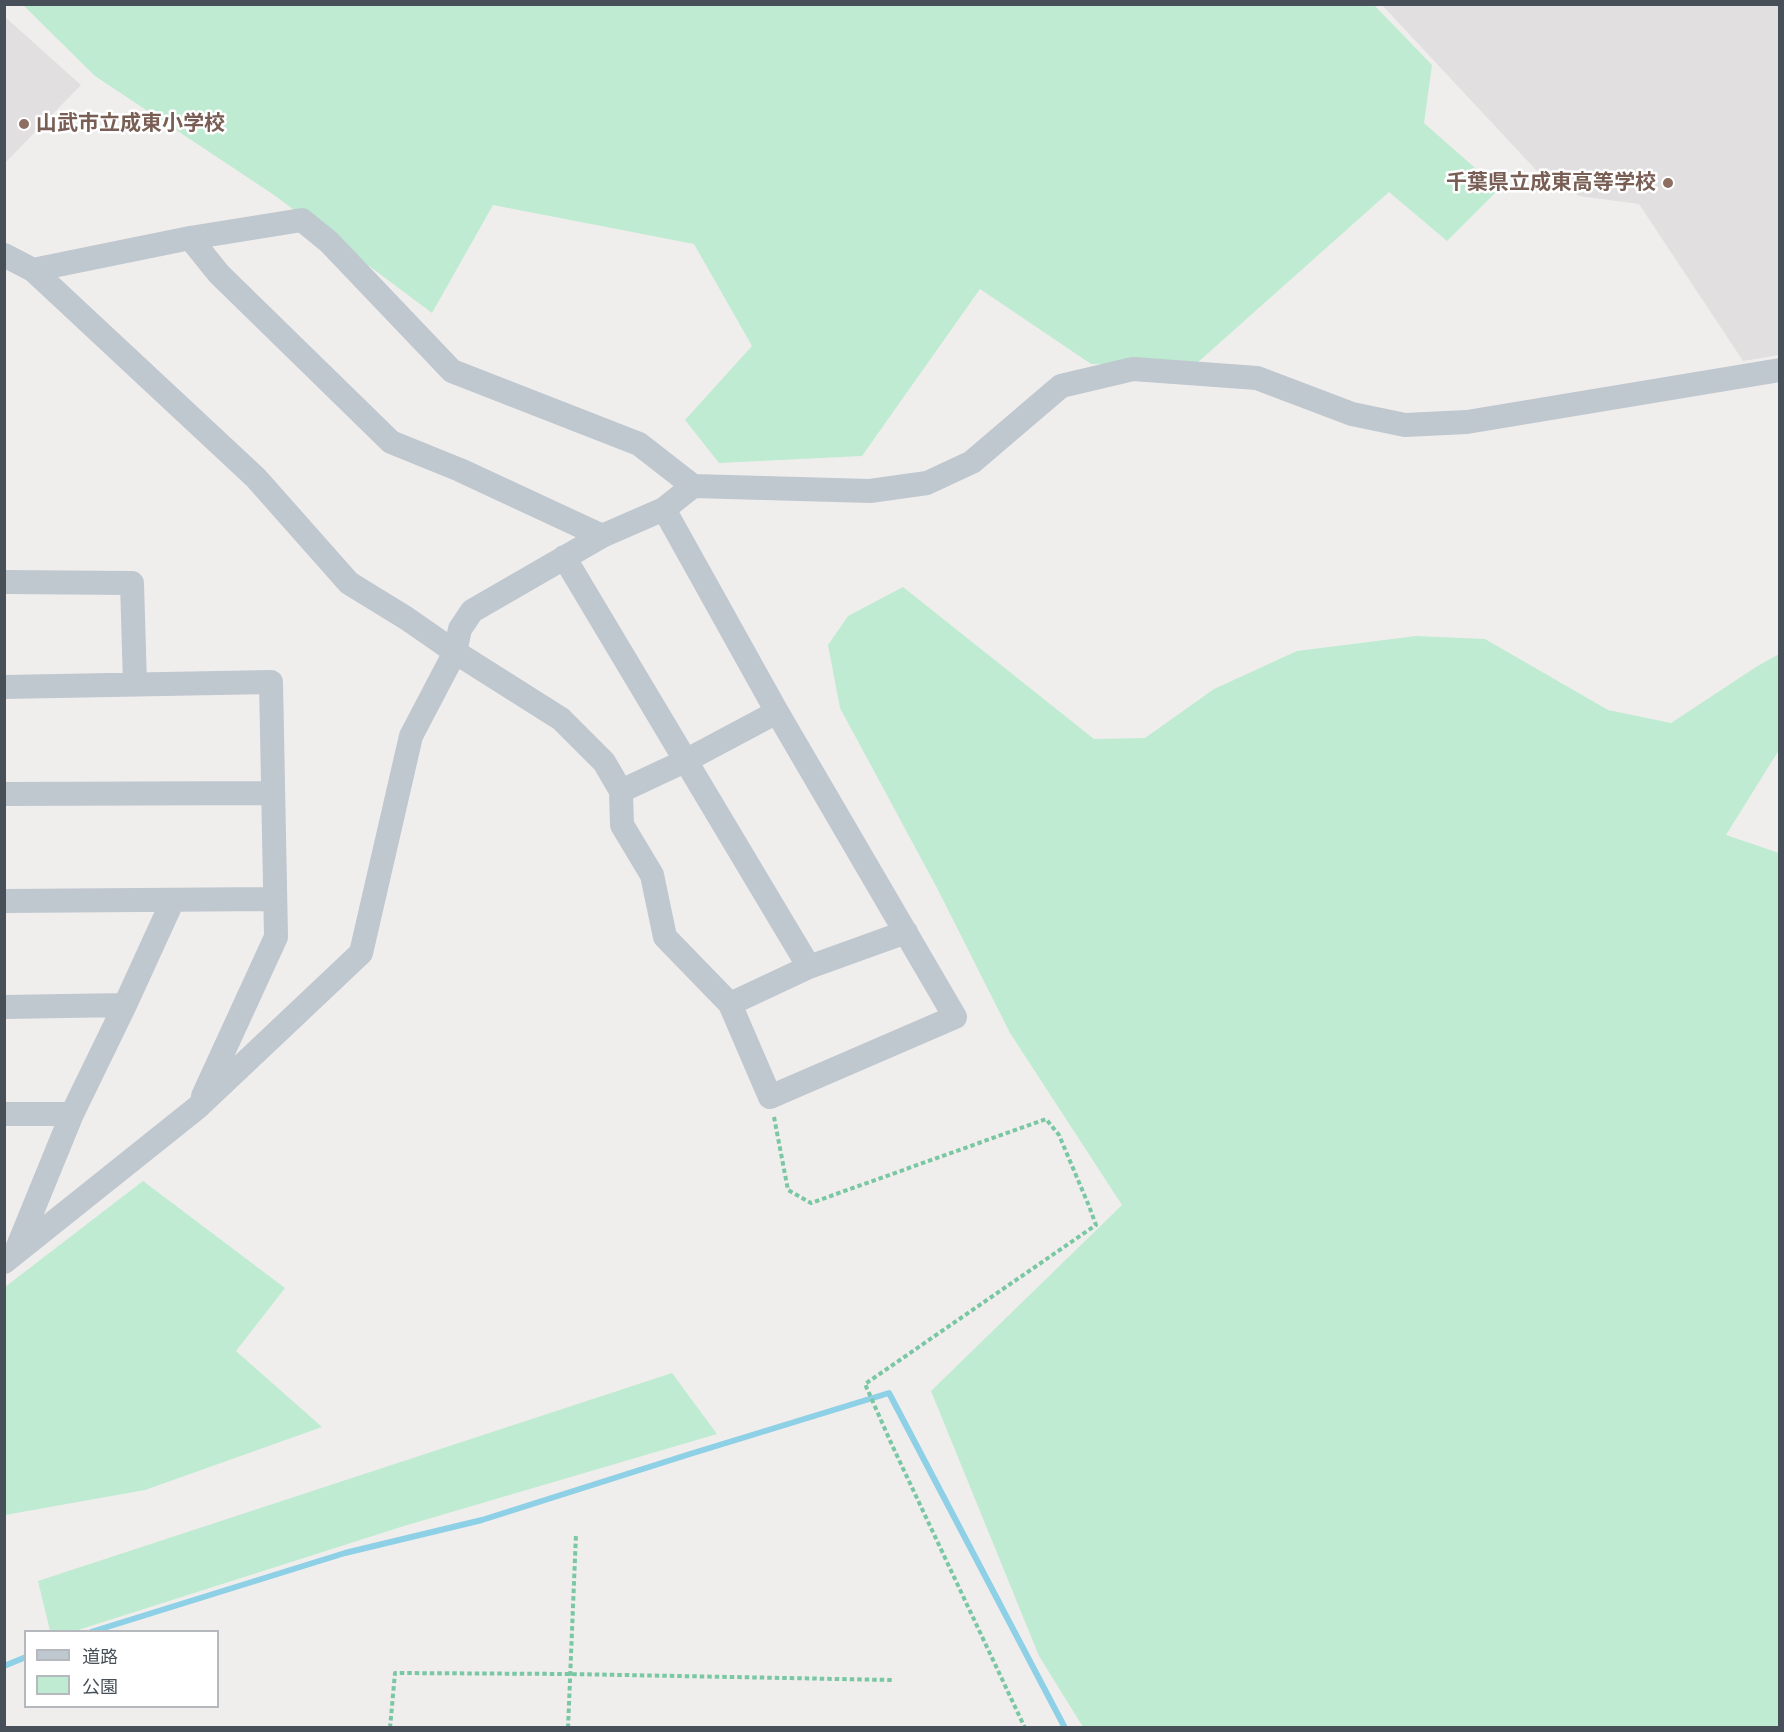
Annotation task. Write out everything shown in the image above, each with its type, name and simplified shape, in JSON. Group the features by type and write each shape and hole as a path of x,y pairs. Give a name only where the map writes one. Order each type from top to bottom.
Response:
{"street":[{"path":"33,270 190,238 302,220 329,242 452,371 639,444 693,486 870,491 927,483 972,462 1061,386 1133,369 1257,378 1352,414 1405,425 1467,422 1779,370"},
{"path":"190,238 219,274 392,442 460,470 602,536"},
{"path":"4,255 33,270 255,478 349,583 561,719 604,762 621,791 622,825 652,875 665,937 730,1004 770,1097 955,1017 777,712 664,509"},
{"path":"10,1258 198,1107 361,953 411,736 455,652 460,629 472,611 602,536 664,509 693,486"},
{"path":"564,557 809,967"},
{"path":"4,582 132,583 135,684"},
{"path":"4,687 271,682 276,938 198,1107"},
{"path":"621,791 777,712"},
{"path":"4,794 272,793"},
{"path":"4,901 274,899"},
{"path":"10,1258 16,1222 72,1114 173,900"},
{"path":"730,1004 809,967 906,932"},
{"path":"4,1007 125,1005"},
{"path":"4,1114 72,1114"}],"path":[{"path":"770,1097 788,1190 812,1203 1046,1119 1059,1135 1089,1206 1096,1225 865,1384 1025,1728"},
{"path":"568,1728 576,1534"},
{"path":"390,1728 395,1673 892,1680"}],"shaded area":[{"name":"千葉県立成東高等学校","path":"1382,5 1779,5 1779,355 1743,361 1639,204 1579,196 1536,170"},
{"name":"山武市立成東小学校","path":"5,17 81,85 5,163"}],"green space":[{"path":"23,5 1374,5 1432,65 1424,123 1499,189 1447,241 1389,192 1197,363 1091,364 980,289 862,456 719,463 685,420 752,346 694,244 493,205 432,313 274,195 95,76"},
{"path":"903,587 1094,739 1145,738 1214,689 1297,651 1416,636 1485,639 1608,710 1671,723 1779,654 1779,750 1726,835 1779,853 1779,1727 1083,1727 1039,1656 931,1391 1122,1205 1010,1033 937,888 840,708 828,645 848,616"},
{"path":"143,1181 285,1288 236,1351 322,1427 145,1490 5,1515 5,1287"},
{"path":"672,1373 717,1434 404,1526 78,1630 50,1630 38,1581"}],"waterway":[{"path":"97,1630 345,1553 482,1520 889,1393 1065,1728"},
{"path":"4,1666 24,1658"}],"place":[{"name":"山武市立成東小学校","path":"24,124"},
{"name":"千葉県立成東高等学校","path":"1668,183"}]}
